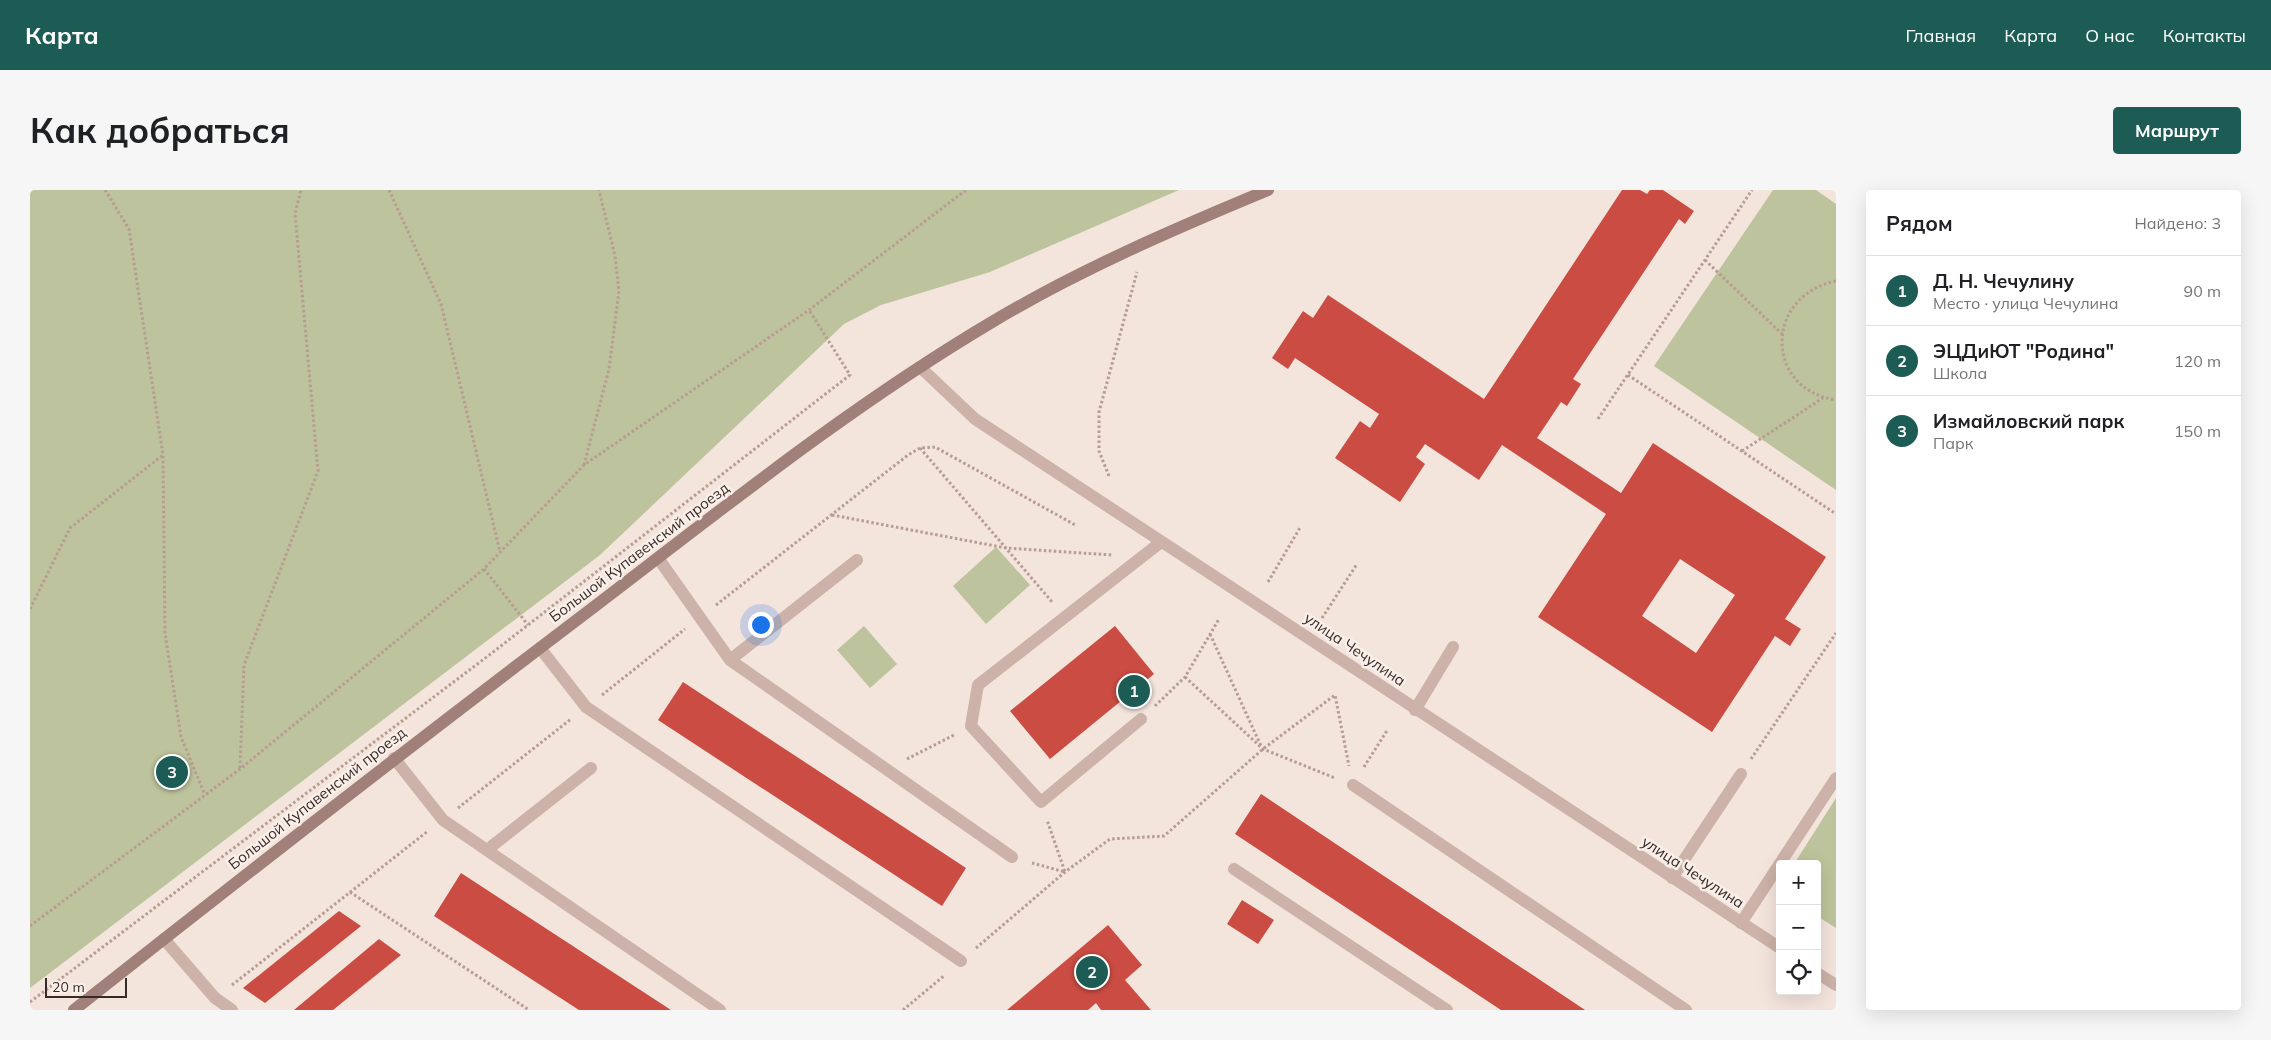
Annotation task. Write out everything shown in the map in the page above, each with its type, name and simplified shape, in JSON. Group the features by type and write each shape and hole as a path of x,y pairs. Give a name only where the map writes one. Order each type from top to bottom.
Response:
{"main road":[{"name":"Большой Купавенский проезд","path":"74,1010 394,758 869,400 994,321 1079,275 1193,221 1268,190"}],"street":[{"name":"улица Чечулина","path":"920,367 975,419 1161,542 1233,587 1415,710 1776,945"},
{"path":"1142,719 1041,802 970,726 978,685 1161,542"},
{"path":"658,558 730,660 1012,857"},
{"path":"730,660 856,560"},
{"path":"1415,710 1452,647"},
{"path":"540,648 586,707 960,961"},
{"path":"394,758 443,820 720,1010"},
{"path":"487,850 591,768"},
{"path":"1672,878 1741,774"},
{"path":"1741,923 1836,778"},
{"path":"1353,785 1686,1010"},
{"path":"1234,870 1447,1010"},
{"path":"164,939 215,998 232,1010"},
{"path":"1821,975 1836,985"}],"path":[{"path":"105,190 129,229 163,455 165,633 181,737 205,794"},
{"path":"240,768 244,665 318,471 295,213 301,190"},
{"path":"389,190 441,304 500,553"},
{"path":"584,466 609,369 619,291 615,256 598,190"},
{"path":"30,926 240,768 484,568 584,466 809,310 966,190"},
{"path":"1598,419 1752,190"},
{"path":"1705,260 1782,334"},
{"path":"1109,476 1099,451 1099,412 1137,272"},
{"path":"1836,281 1817,286 1800,298 1788,314 1782,334 1783,355 1791,373 1805,389 1823,398 1836,400"},
{"path":"30,1002 528,625 850,375 809,310"},
{"path":"1628,374 1836,514"},
{"path":"1742,451 1823,398"},
{"path":"215,998 908,454 920,448 935,447 1077,526"},
{"path":"920,448 1065,617"},
{"path":"30,609 70,528 163,455"},
{"path":"831,515 1006,548 1113,555"},
{"path":"1268,582 1302,526"},
{"path":"1322,618 1357,564"},
{"path":"484,568 528,625"},
{"path":"1142,719 1185,677 1220,619"},
{"path":"1741,774 1836,633"},
{"path":"1210,634 1262,749"},
{"path":"1185,677 1262,749 1353,785"},
{"path":"903,1010 1065,872 1110,839 1164,836 1262,749 1335,694 1353,785"},
{"path":"886,769 970,726"},
{"path":"1353,785 1388,729"},
{"path":"1041,802 1065,872"},
{"path":"1012,857 1065,872"},
{"path":"350,892 529,1010"}],"green space":[{"path":"30,190 1179,190 990,272 881,305 844,324 600,555 30,988"},
{"path":"1773,190 1816,190 1836,204 1836,490 1654,366"},
{"path":"996,547 1030,585 986,624 953,586"},
{"path":"864,626 897,664 870,688 837,650"},
{"path":"1836,798 1836,928 1821,919 1821,860 1797,860"}],"building":[{"path":"1622,190 1640,190 1647,194 1650,190 1663,190 1694,211 1685,224 1679,219 1573,379 1581,384 1567,406 1561,402 1537,438 1621,493 1653,443 1826,557 1785,619 1801,629 1790,646 1775,636 1712,732 1538,617 1606,514 1502,445 1479,480 1425,444 1416,457 1425,464 1400,502 1335,458 1360,421 1370,428 1379,414 1295,358 1288,369 1272,358 1303,311 1313,318 1328,295 1484,399","holes":["1680,559 1735,595 1696,653 1642,616"]},
{"path":"1115,626 1154,674 1050,759 1010,711"},
{"path":"683,682 966,868 942,906 658,720"},
{"path":"1261,794 1585,1010 1501,1010 1235,834"},
{"path":"461,873 671,1010 579,1010 434,916"},
{"path":"1242,900 1274,920 1258,944 1227,924"},
{"path":"339,911 361,926 265,1003 243,988"},
{"path":"1108,925 1142,965 1125,980 1151,1010 1101,1010 1096,1003 1088,1010 1007,1010"},
{"path":"379,939 401,955 333,1010 294,1010"}],"place":[{"name":"Д. Н. Чечулину","path":"1134,691"},
{"name":"Измайловский парк","path":"172,772"},
{"name":"ЭЦДиЮТ \"Родина\"","path":"1092,972"}]}
